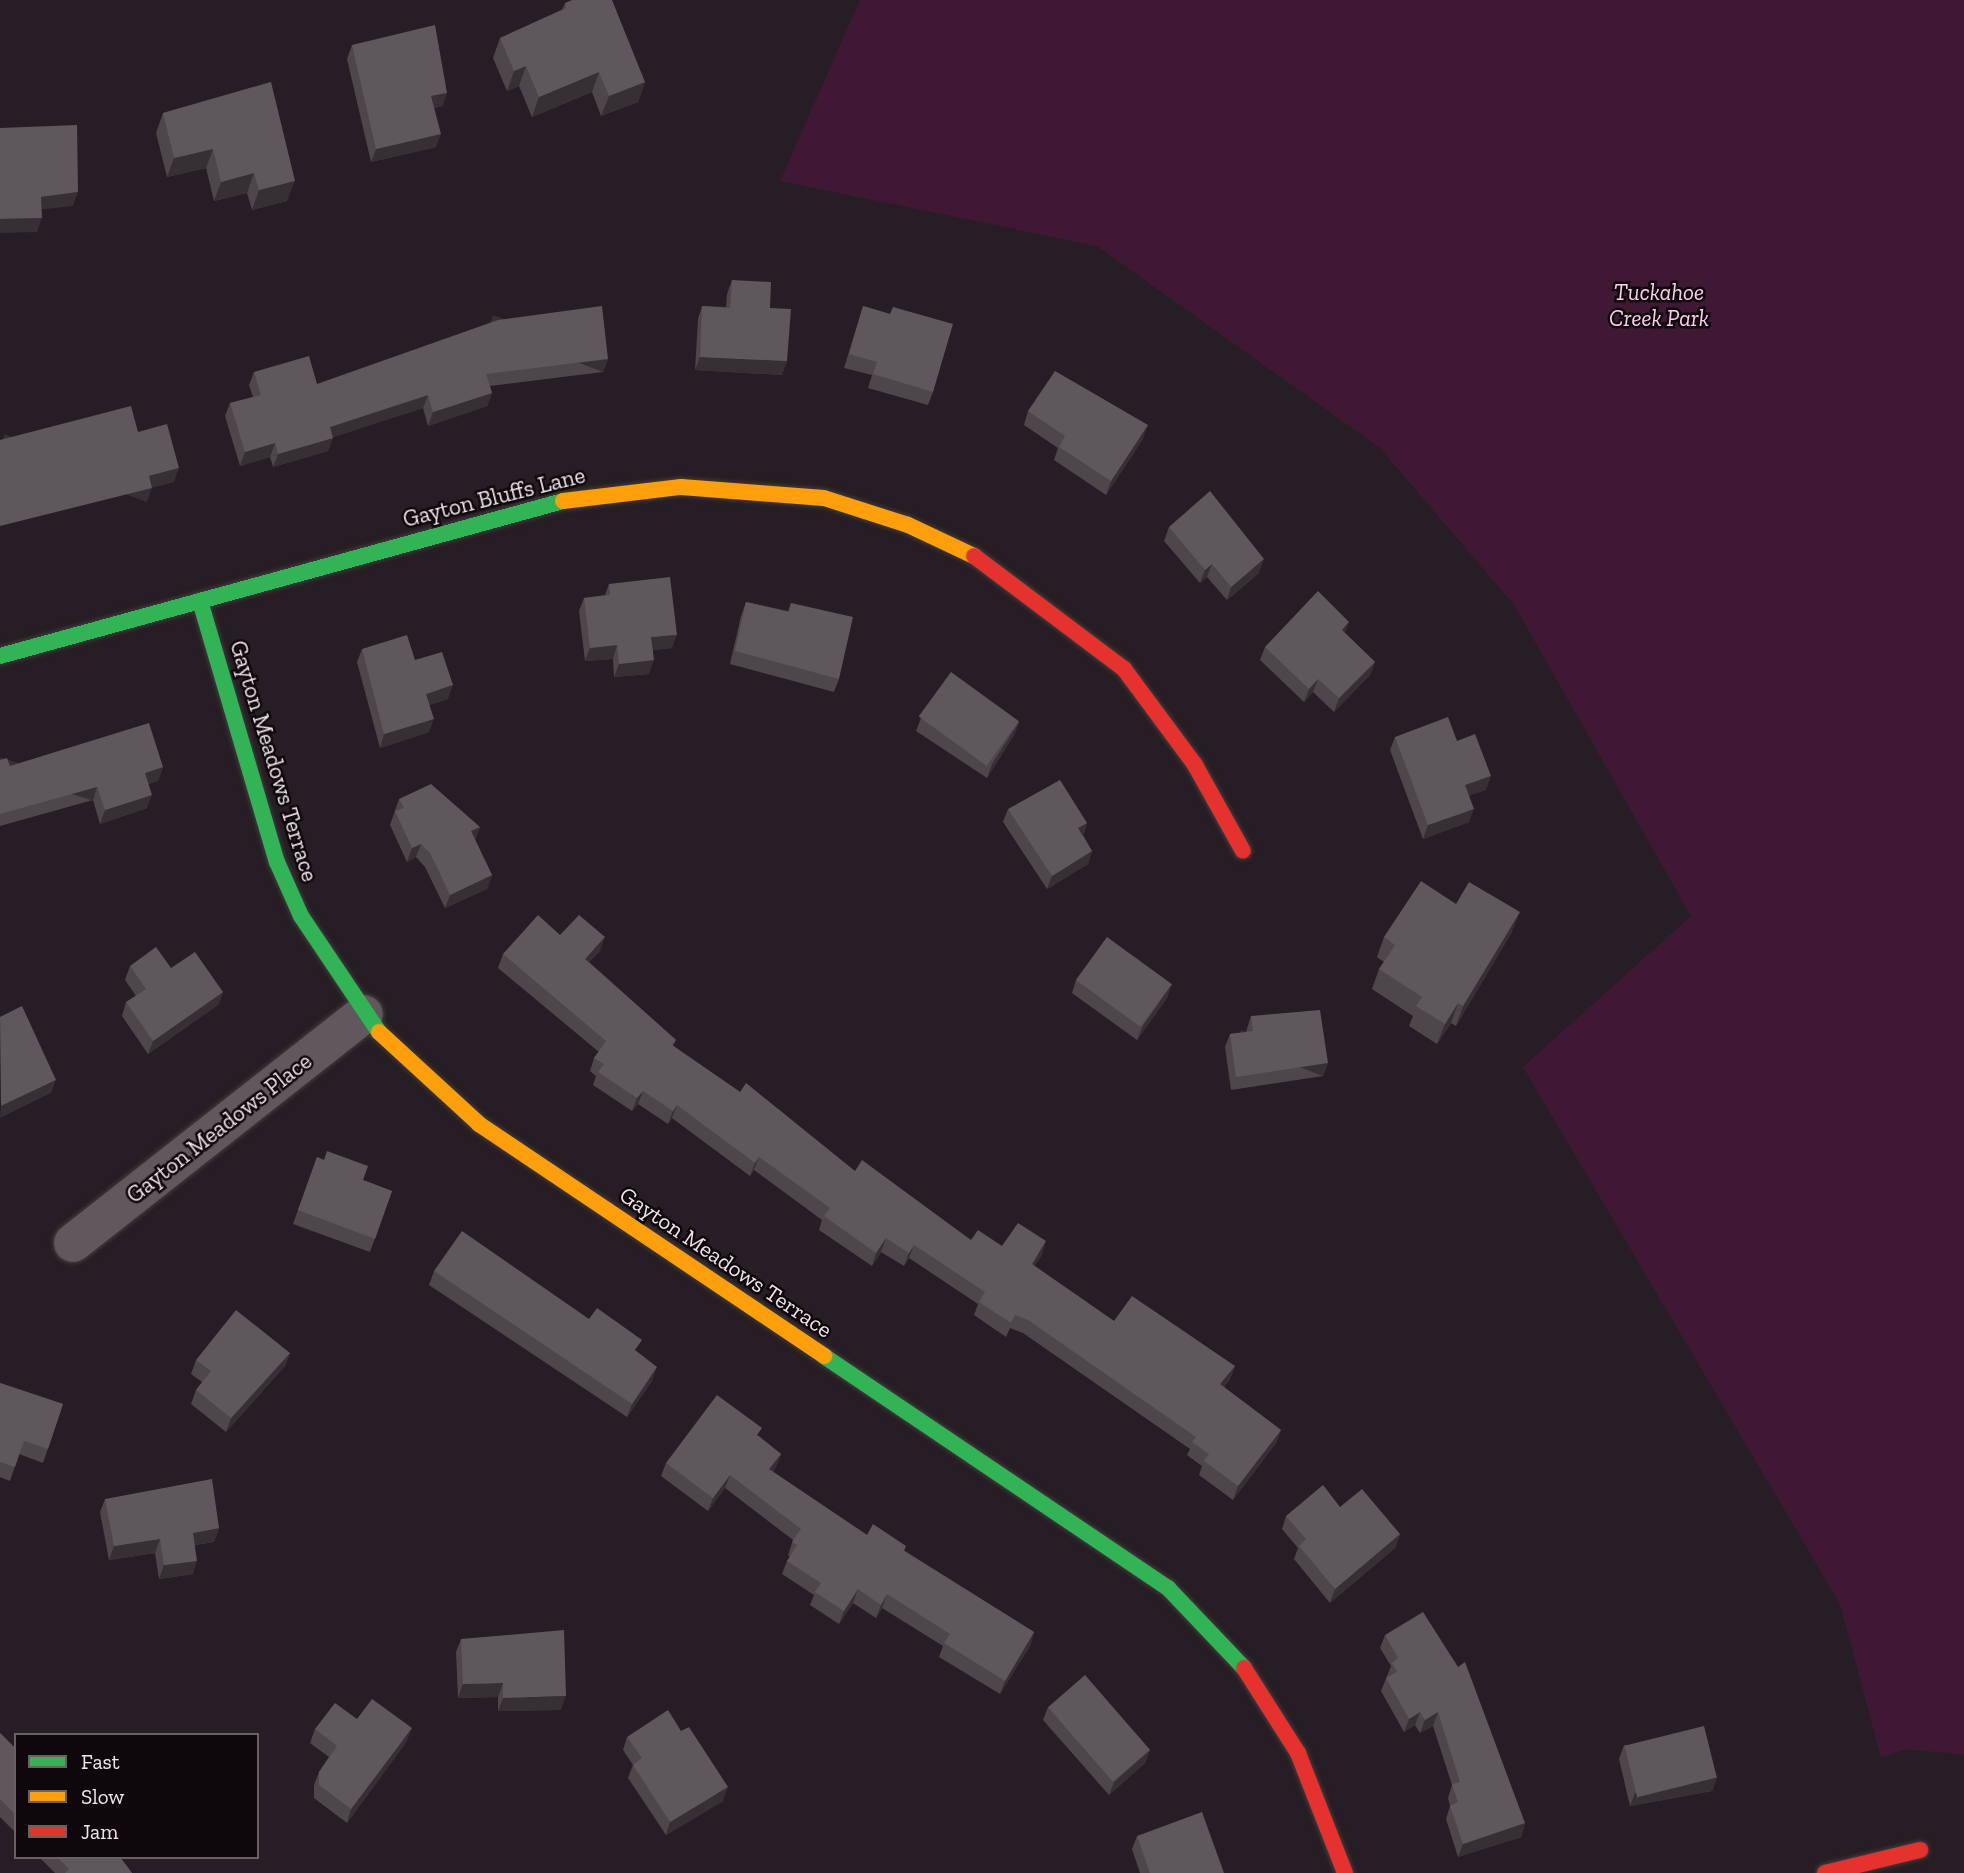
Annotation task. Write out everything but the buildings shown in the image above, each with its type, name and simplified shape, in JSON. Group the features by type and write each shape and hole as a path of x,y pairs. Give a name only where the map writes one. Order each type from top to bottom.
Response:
{"street":[{"name":"Gayton Bluffs Lane","path":"0,656 578,496 681,486 824,498 908,525 981,559 1094,644 1154,705 1243,851"},
{"name":"Gayton Meadows Terrace","path":"200,601 277,862 301,916 364,1014 479,1124 1168,1588 1244,1668 1298,1752 1345,1873"},
{"name":"Gayton Meadows Place","path":"73,1243 364,1014"},
{"path":"1825,1873 1920,1850"}],"green space":[{"name":"Tuckahoe Creek Park","path":"860,0 1964,0 1964,1755 1906,1749 1881,1758 1840,1604 1523,1067 1691,916 1514,605 1380,448 1097,246 780,181"}],"traffic: fast":[{"path":"0,656 563,501"},
{"path":"200,601 277,862 301,916 379,1032"},
{"path":"824,1356 1168,1588 1244,1668"}],"traffic: slow":[{"path":"563,501 681,487 824,498 908,525 974,556"},
{"path":"379,1032 479,1124 824,1356"}],"traffic: jam":[{"path":"974,556 1124,669 1195,765 1243,851"},
{"path":"1244,1668 1298,1753 1345,1873"},
{"path":"1825,1873 1920,1850"}]}
